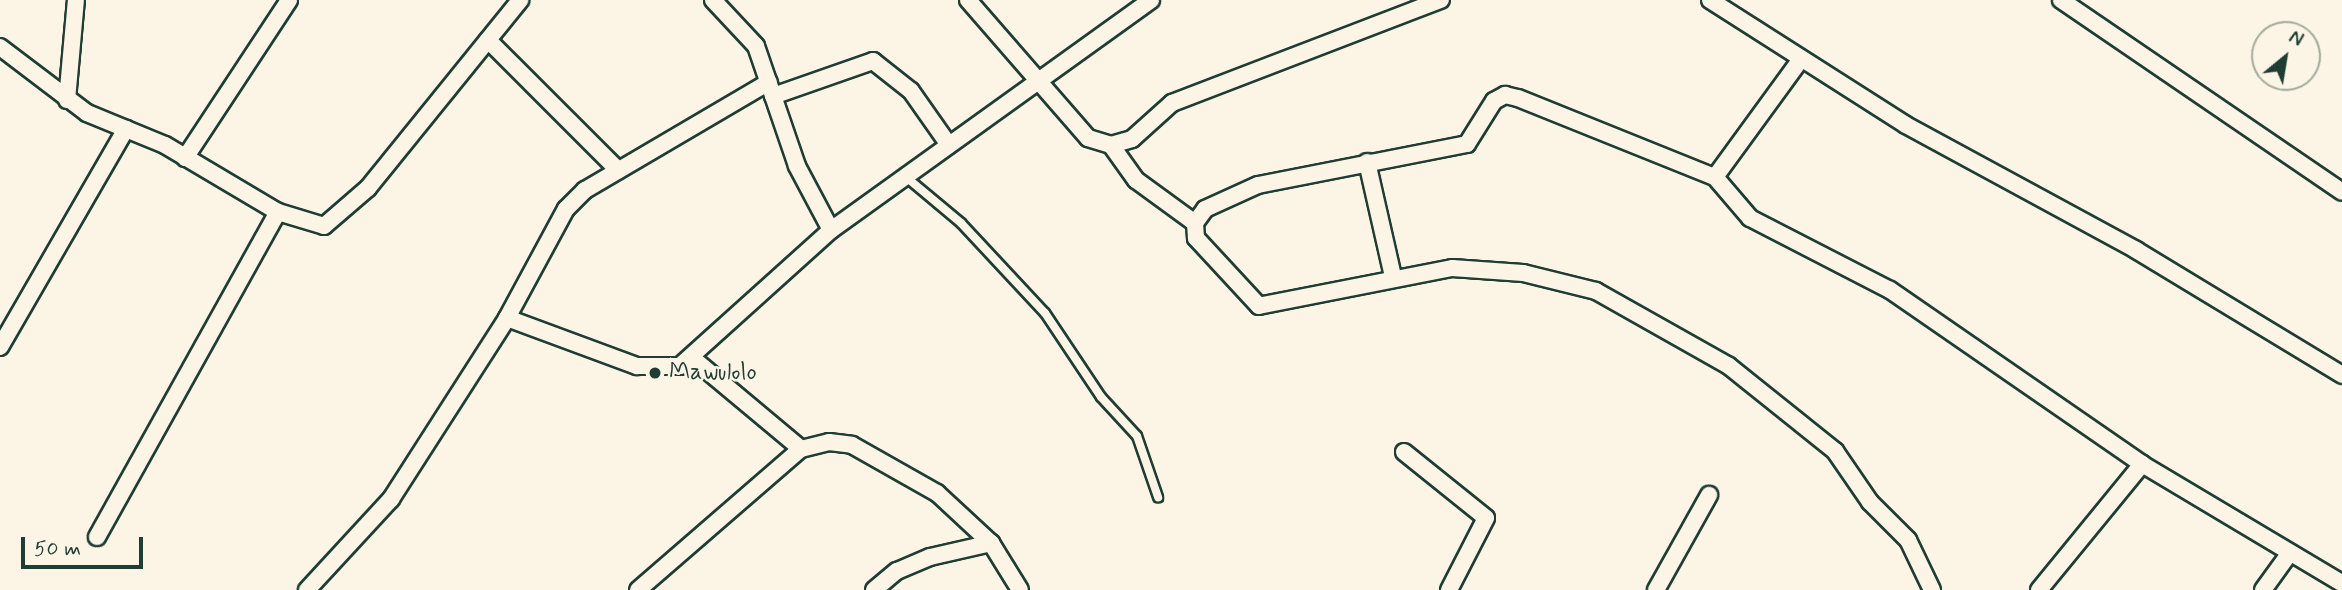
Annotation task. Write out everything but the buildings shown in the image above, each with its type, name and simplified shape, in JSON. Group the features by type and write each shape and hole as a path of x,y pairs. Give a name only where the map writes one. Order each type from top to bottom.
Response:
{"street":[{"path":"67,100 76,0"},
{"path":"185,158 289,0"},
{"path":"0,47 67,100 185,158 278,212 306,224 324,226 338,217 520,0"},
{"path":"713,0 756,46 797,166 831,230"},
{"path":"968,0 1088,138 1111,145 1132,139 1172,103 1441,0"},
{"path":"507,318 637,366 672,369 691,357 831,230 1037,79 1151,0"},
{"path":"1710,0 1801,59 2342,375"},
{"path":"2061,0 2342,192"},
{"path":"488,40 618,170"},
{"path":"1715,177 1801,59"},
{"path":"307,590 391,499 507,318 566,209 618,170 771,89 873,61 911,91 949,145"},
{"path":"1932,590 1908,540 1870,502 1835,450 1787,408 1670,329 1596,291 1523,273 1452,268 1393,276 1259,306 1196,238 1195,223 1205,209 1258,185 1467,144 1505,95 1715,177 1750,218 1946,325 2039,397 2142,464 2289,554 2342,583"},
{"path":"0,346 126,129"},
{"path":"1111,145 1136,180 1195,223"},
{"path":"1367,162 1393,276"},
{"path":"97,537 278,212"},
{"path":"691,357 801,449"},
{"path":"638,590 801,449 829,442 878,457 937,493 991,544 1020,590"},
{"path":"1404,452 1486,518 1449,590"},
{"path":"2039,590 2142,464"},
{"path":"1656,590 1709,495"},
{"path":"874,590 897,570 930,557 991,544"},
{"path":"2263,590 2289,554"}],"lane":[{"path":"906,177 970,232 1045,313 1101,397 1137,436 1158,497"}],"place":[{"name":"Mawulolo","path":"655,373"}]}
